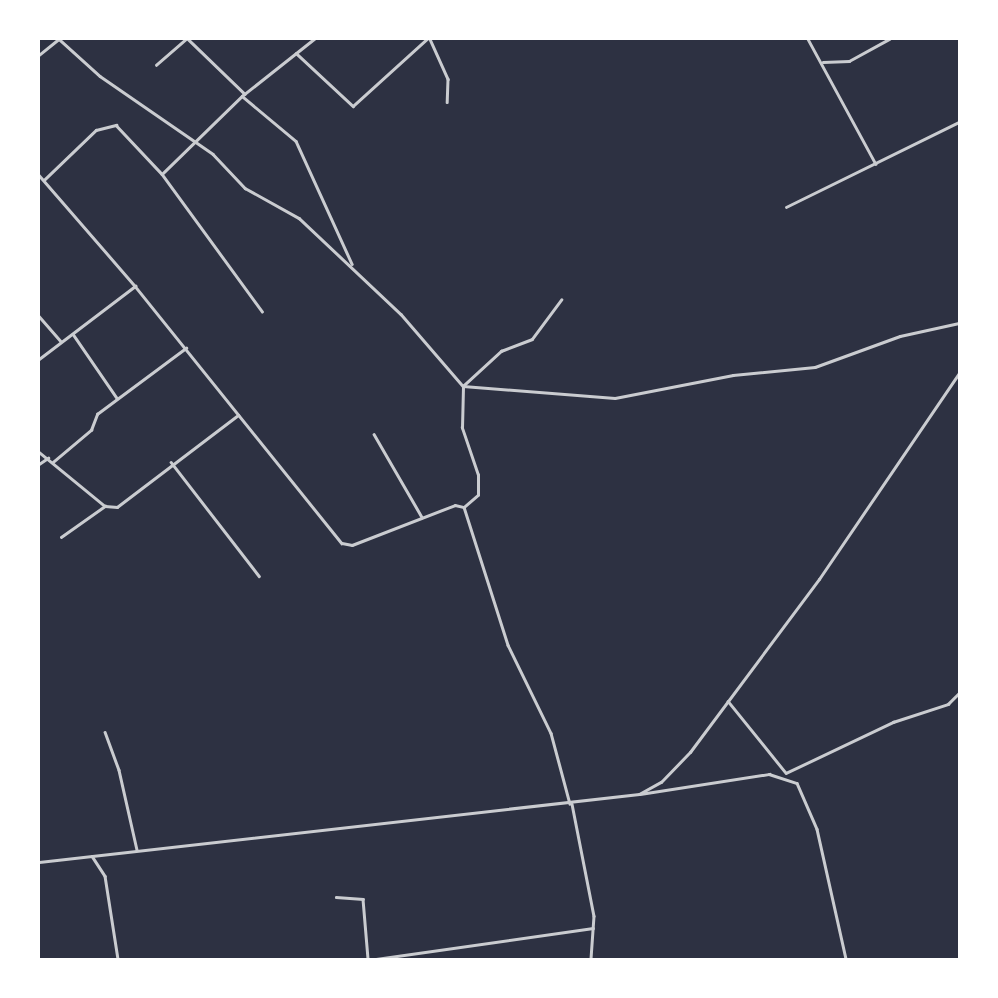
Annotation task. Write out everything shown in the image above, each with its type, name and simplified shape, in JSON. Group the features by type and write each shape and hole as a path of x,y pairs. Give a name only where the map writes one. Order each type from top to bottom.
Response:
{"street":[{"path":"39,55 59,39 100,76 194,144 213,154 245,188 299,218 352,266 463,386 615,398 733,375 815,367 900,336 959,323"},
{"path":"156,65 187,39 244,95 296,141 352,266"},
{"path":"162,174 244,95 314,39"},
{"path":"296,53 353,106 428,39 448,80 447,102"},
{"path":"808,39 823,62 876,164"},
{"path":"823,62 849,61 889,39"},
{"path":"786,207 959,122"},
{"path":"44,180 96,130 110,124 123,130 162,174 262,311"},
{"path":"39,175 135,286 342,543 352,545 455,505 464,507"},
{"path":"39,359 135,286"},
{"path":"464,507 478,495 478,475 462,428 463,386 501,351 532,339 561,300"},
{"path":"39,316 62,341"},
{"path":"73,334 117,398"},
{"path":"53,462 91,430 96,414 186,348"},
{"path":"639,794 670,774 728,701 848,539 959,373"},
{"path":"39,452 105,506 117,507 132,497 171,462 238,415"},
{"path":"374,434 422,517"},
{"path":"39,464 48,458"},
{"path":"171,462 259,576"},
{"path":"61,537 105,506"},
{"path":"464,507 508,645 551,733 571,804 593,928 591,959"},
{"path":"786,773 893,722 948,704 959,693"},
{"path":"728,701 790,778 804,792 817,829 846,959"},
{"path":"105,732 116,759 137,850"},
{"path":"39,862 571,804 769,774 790,778"},
{"path":"92,856 105,876 118,959"},
{"path":"336,897 364,899 368,959"},
{"path":"376,959 593,928"}]}
